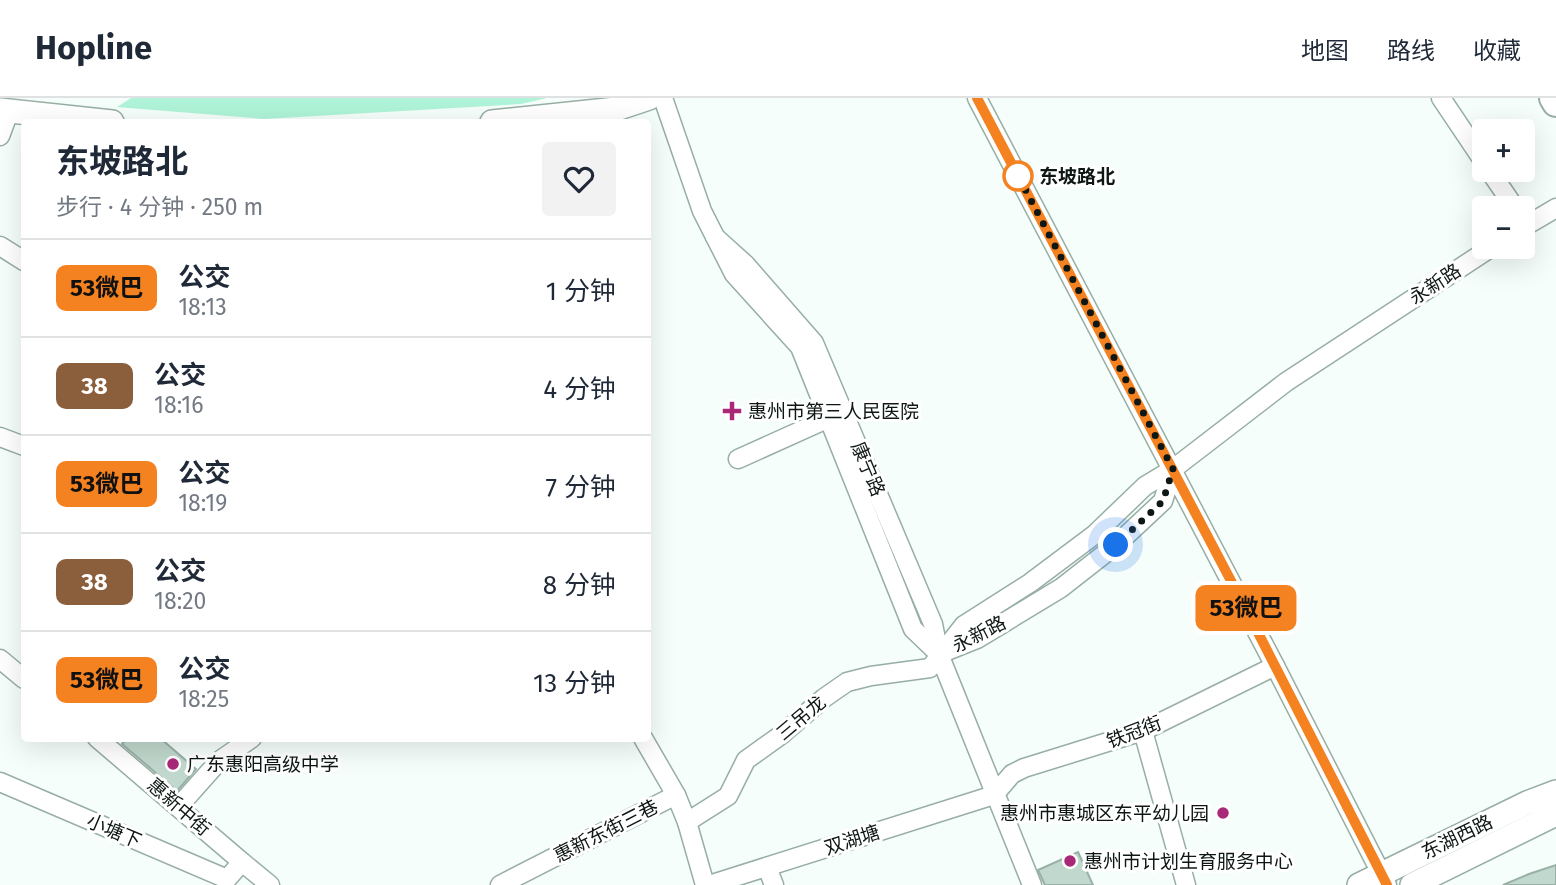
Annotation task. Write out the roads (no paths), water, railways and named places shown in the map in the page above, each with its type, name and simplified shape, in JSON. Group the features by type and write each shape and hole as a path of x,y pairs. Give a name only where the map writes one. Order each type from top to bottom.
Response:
{"highway":[{"path":"1553,98 1556,103"}],"main road":[{"path":"572,118 582,104 600,98"},
{"path":"552,119 616,109 649,98"},
{"path":"4,111 87,119"},
{"name":"东湖西路","path":"1359,885 1385,880 1527,803 1556,792"},
{"name":"东湖西路","path":"1412,885 1556,814"}],"street":[{"name":"康宁路","path":"663,98 702,211 734,274 800,347 913,629 939,654"},
{"path":"977,98 1173,469 1385,880"},
{"path":"1441,98 1472,144"},
{"path":"0,136 4,111"},
{"path":"1535,218 1556,208"},
{"name":"康宁路","path":"715,237 745,264 814,343 933,624 939,654 1032,885"},
{"path":"0,246 21,259"},
{"name":"永新路","path":"939,654 977,639 1061,588 1116,545 1163,501 1173,469 1286,383 1474,259"},
{"path":"738,459 829,418"},
{"path":"0,437 21,445"},
{"name":"三吊龙","path":"687,822 728,796 746,760 781,735 824,698 848,682 930,668 939,654"},
{"path":"0,659 21,670"},
{"name":"铁冠街","path":"994,795 1012,774 1024,768 1143,732 1275,666"},
{"path":"1143,732 1186,885"},
{"name":"惠新中街","path":"102,742 270,885"},
{"path":"179,806 219,761 246,742"},
{"path":"645,742 676,796 707,885"},
{"name":"小塘下","path":"0,782 227,882"},
{"name":"双湖塘","path":"707,885 994,795"},
{"name":"惠新东街三巷","path":"500,885 676,796"},
{"path":"227,882 242,863"},
{"path":"767,867 774,885"}],"place":[{"name":"东坡路北","path":"1018,176"},
{"name":"惠州市第三人民医院","path":"732,411"},
{"name":"广东惠阳高级中学","path":"173,764"},
{"name":"惠州市惠城区东平幼儿园","path":"1223,813"},
{"name":"惠州市计划生育服务中心","path":"1070,861"}]}
